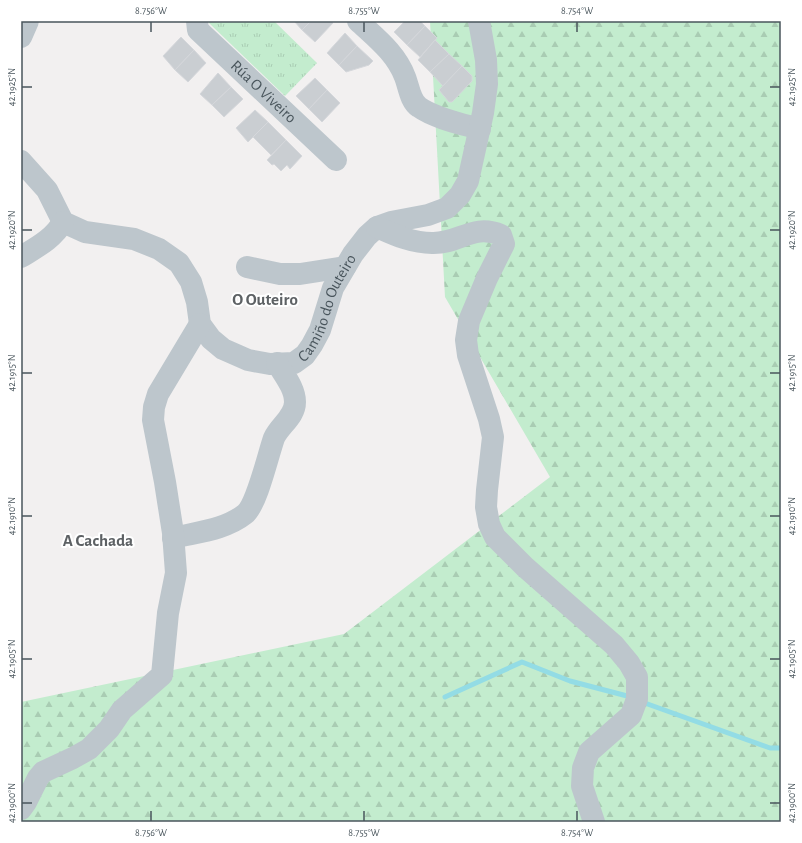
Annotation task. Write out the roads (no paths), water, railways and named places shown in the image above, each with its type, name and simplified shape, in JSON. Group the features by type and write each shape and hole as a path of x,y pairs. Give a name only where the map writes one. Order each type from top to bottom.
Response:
{"street":[{"path":"21,37 28,21"},
{"name":"Rúa O Viveiro","path":"197,21 198,30 336,160"},
{"path":"358,21 396,59 405,76 414,102 419,107 440,117 480,129"},
{"path":"376,227 391,222 428,215 447,208 460,196 468,182 480,129 487,84 486,60 479,21"},
{"path":"21,161 47,190 63,222 58,231 47,241 21,257"},
{"name":"Camiño do Outeiro","path":"63,222 85,232 134,239 159,249 179,263 191,282 197,302 200,324 210,339 223,349 248,360 270,364 294,363 305,355 312,346 320,330 333,288 353,254 376,227"},
{"path":"376,227 413,242 434,244 454,240 475,232 486,231 501,235 504,244 487,278 469,321 466,340 468,355 489,419 493,437 486,507 489,524 495,537 515,557 614,645 629,663 637,677 638,699 631,715 589,752 582,768 582,786 594,822"},
{"path":"247,267 280,274 300,274 345,267"},
{"path":"21,809 38,778 43,772 89,749 109,729 122,710 162,675 168,613 176,573 173,538 165,482 153,420 154,407 158,394 200,324"},
{"path":"173,538 222,527 237,520 246,513 253,503 275,437 280,426 288,419 293,411 295,403 291,388 277,364"}],"waterway":[{"path":"445,697 522,662 570,681 631,697"},
{"path":"642,702 770,748 781,748"}],"district":[{"name":"O Outeiro","path":"265,299"},
{"name":"A Cachada","path":"98,540"}]}
